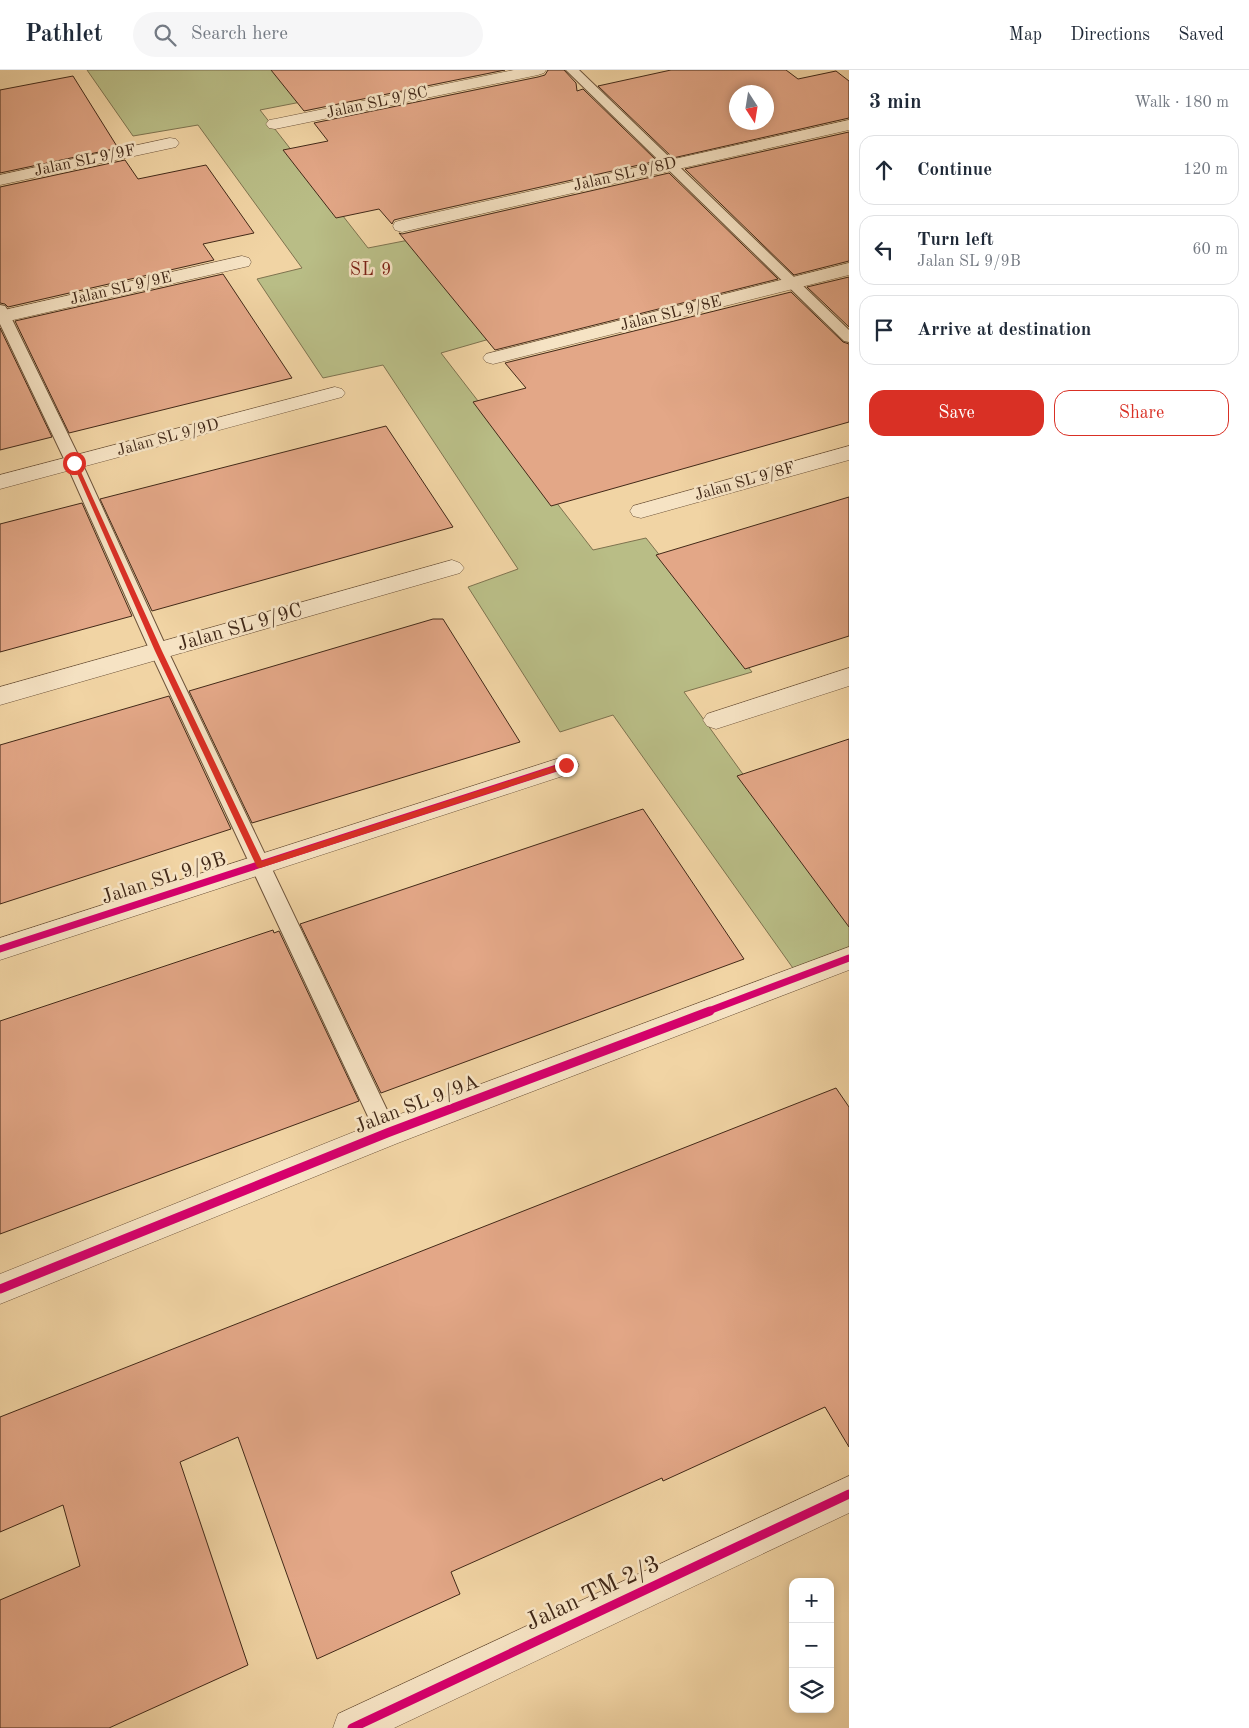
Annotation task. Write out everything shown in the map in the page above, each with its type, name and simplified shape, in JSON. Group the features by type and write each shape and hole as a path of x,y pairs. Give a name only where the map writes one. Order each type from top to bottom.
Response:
{"street":[{"name":"Jalan SL 9/8C","path":"275,124 538,70"},
{"name":"Jalan SL 9/8D","path":"402,226 849,125"},
{"name":"Jalan SL 9/9F","path":"0,180 170,143"},
{"name":"Jalan SL 9/9E","path":"1,314 242,262"},
{"name":"Jalan SL 9/8E","path":"493,358 849,270"},
{"name":"Jalan SL 9/9D","path":"0,482 335,393"},
{"name":"Jalan SL 9/8F","path":"641,512 849,453"},
{"name":"Jalan SL 9/9C","path":"0,696 452,568"},
{"path":"716,720 849,677"},
{"name":"Jalan SL 9/9B","path":"0,949 566,765"},
{"name":"Jalan SL 9/9A","path":"0,1289 387,1133 849,958"},
{"name":"Jalan TM 2/3","path":"352,1728 849,1494"}],"lane":[{"path":"572,70 849,338"},
{"path":"1,314 74,463 159,651 387,1133"}],"green space":[{"path":"87,70 279,70 301,102 260,110 368,248 409,240 493,338 441,353 593,550 646,538 752,672 684,692 849,922 849,956 795,971 613,715 560,732 468,587 518,569 383,365 323,378 257,279 302,268 198,125 133,136"}],"building":[{"path":"271,70 505,70 304,111"},
{"path":"548,70 564,70 576,83 577,91 583,89 657,161 402,218 394,220 392,224 379,209 336,218 283,150 328,141 314,123 538,77 545,75"},
{"path":"671,70 786,70 798,79 836,71 849,81 849,118 673,158 598,86"},
{"path":"73,76 118,148 0,173 0,90"},
{"path":"849,132 849,261 794,275 685,169"},
{"path":"125,160 138,179 206,165 254,233 203,244 214,260 8,307 0,303 0,187"},
{"path":"669,173 778,279 495,350 399,233 402,234"},
{"path":"223,274 292,378 69,433 15,321"},
{"path":"849,277 849,327 807,287"},
{"path":"791,292 843,342 849,344 849,422 551,506 473,402 526,388 505,363"},
{"path":"0,328 52,437 0,450"},
{"path":"386,426 453,527 152,611 100,499"},
{"path":"849,497 849,636 745,669 656,555"},
{"path":"82,503 132,616 0,652 0,524"},
{"path":"433,619 443,619 520,742 252,823 189,691"},
{"path":"169,696 231,829 0,904 0,745"},
{"path":"849,739 849,927 737,776"},
{"path":"643,809 744,959 381,1093 300,924"},
{"path":"273,930 274,933 279,931 359,1101 0,1234 0,1021"},
{"path":"836,1088 849,1107 849,1447 825,1407 663,1481 662,1478 451,1572 460,1594 317,1659 238,1437 180,1462 248,1665 109,1728 0,1728 0,1600 80,1566 63,1505 0,1532 0,1417"}],"cycle path":[{"path":"0,949 566,765"},
{"path":"0,1289 387,1133 849,958"},
{"path":"352,1728 849,1494"}],"district":[{"name":"SL 9","path":"371,270"}],"route":[{"path":"74,463 159,651 260,865 566,765"}]}
